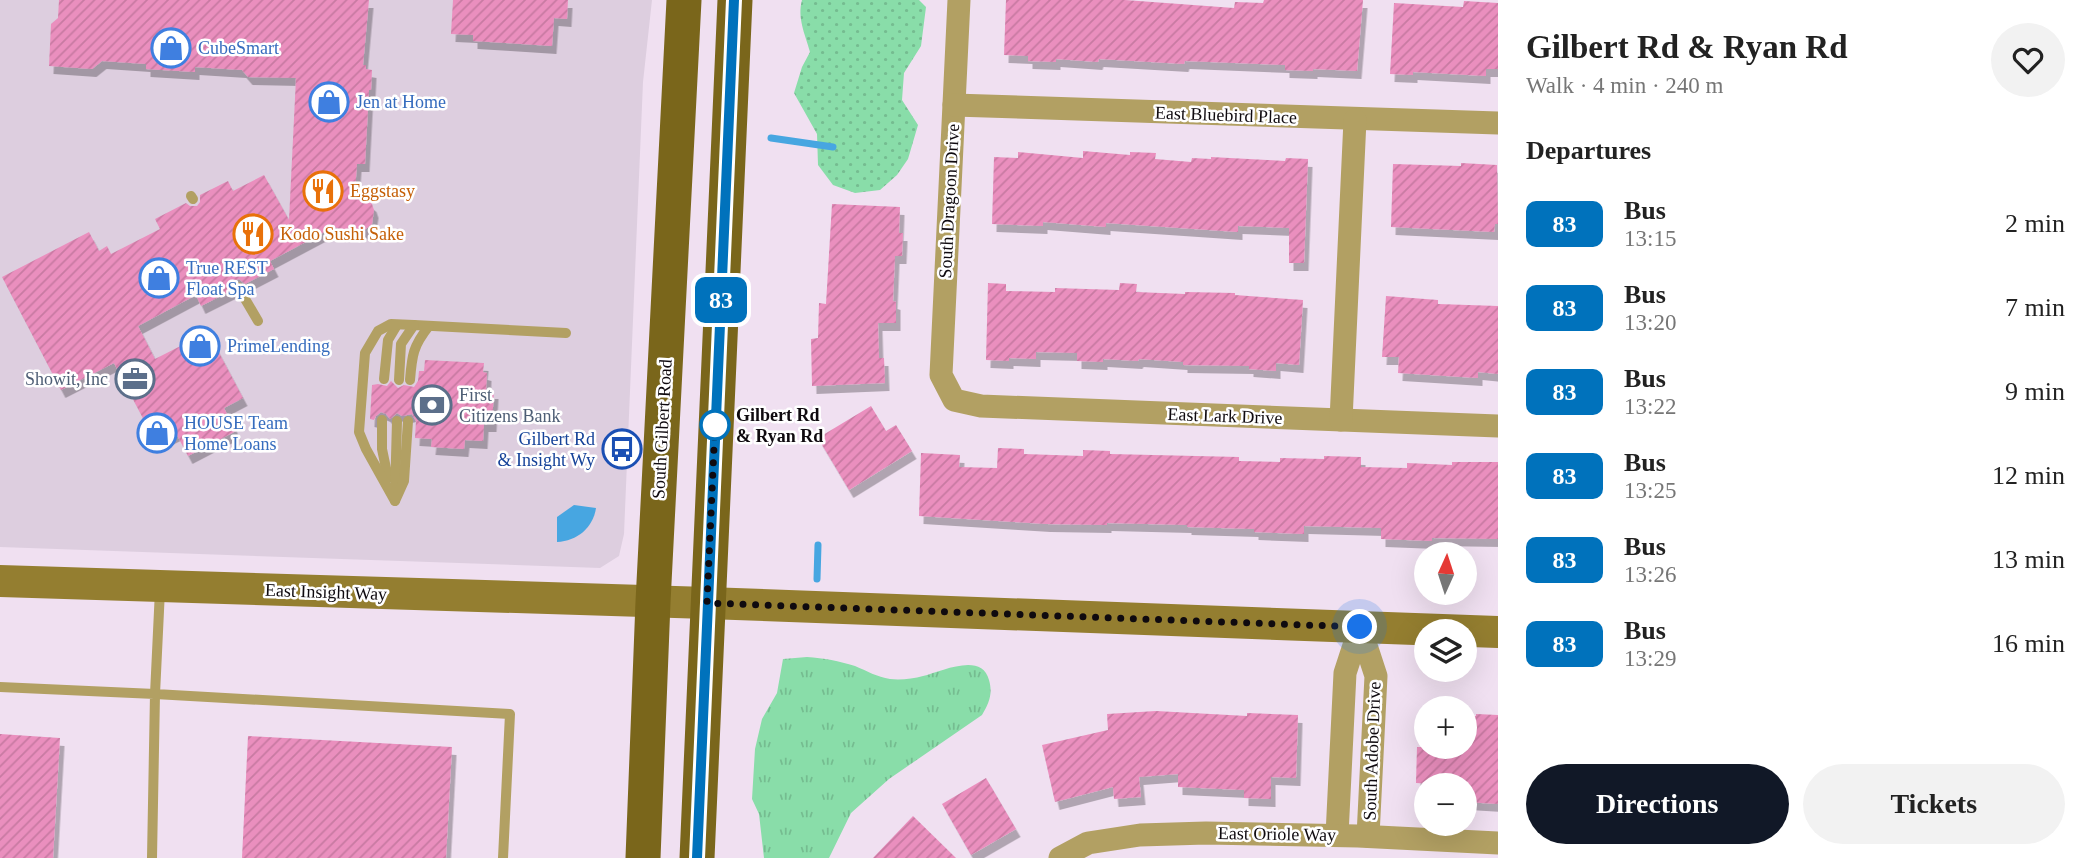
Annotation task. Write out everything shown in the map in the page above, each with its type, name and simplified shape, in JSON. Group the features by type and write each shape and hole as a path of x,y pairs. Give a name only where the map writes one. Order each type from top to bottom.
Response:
{"main road":[{"name":"South Gilbert Road","path":"643,858 653,602 684,0"},
{"path":"697,858 734,0"}],"street":[{"name":"South Dragoon Drive","path":"954,400 942,375 959,0"},
{"name":"East Bluebird Place","path":"954,105 1498,123"},
{"path":"1341,420 1356,120"},
{"name":"East Lark Drive","path":"954,400 981,406 1498,426"},
{"name":"East Insight Way","path":"0,582 707,603 1498,632"},
{"name":"South Adobe Drive","path":"1337,835 1345,673 1360,627"},
{"name":"South Adobe Drive","path":"1360,627 1376,676 1368,836"},
{"name":"East Oriole Way","path":"1060,858 1088,843 1140,835 1337,835 1498,843"}],"lane":[{"path":"238,287 258,321"},
{"path":"383,379 388,340 397,324"},
{"path":"395,501 359,432 365,353 378,331 397,324 566,333"},
{"path":"414,325 401,344 405,380 412,351 429,326"},
{"path":"382,420 384,468 395,501"},
{"path":"395,501 403,421"},
{"path":"152,858 155,694 161,587"},
{"path":"0,687 510,714 503,858"}],"shaded area":[{"path":"0,0 652,0 643,82 624,534 619,556 600,568 0,547"}],"green space":[{"path":"802,0 919,0 926,7 921,46 904,73 902,100 918,125 908,159 897,175 880,190 855,193 833,185 818,165 817,134 794,93 810,52 801,20"},
{"path":"807,657 855,666 881,677 894,679 919,677 970,665 985,671 991,690 990,698 982,715 889,779 851,813 829,858 764,858 759,814 752,799 755,749 762,719 777,693 783,659"}],"water":[{"path":"574,505 596,508 591,522 577,536 557,542 557,517"}],"building":[{"path":"59,0 369,0 363,65 372,70 371,90 365,164 357,164 355,191 372,204 372,224 361,233 354,234 334,227 270,261 274,269 245,284 239,279 233,281 231,291 201,306 196,295 138,326 155,359 208,332 243,398 224,408 236,431 188,456 176,433 156,443 114,363 61,390 2,277 89,232 99,251 107,246 111,254 160,229 155,219 186,203 197,206 200,195 228,181 233,191 264,175 289,220 296,78 248,77 242,70 195,67 195,72 146,69 146,64 102,61 92,69 49,66 51,24 58,18"},
{"path":"453,0 568,0 567,19 554,18 552,46 473,41 473,35 451,34"},
{"path":"1006,0 1125,0 1234,8 1235,2 1263,3 1264,0 1363,0 1357,71 1285,70 1285,65 1185,61 1184,64 1099,59 1098,62 1056,59 1056,62 1028,61 1028,56 1004,55"},
{"path":"1464,1 1498,3 1498,69 1486,69 1486,76 1413,72 1413,75 1390,74 1394,3 1463,7"},
{"path":"1083,151 1130,155 1130,152 1156,153 1155,159 1191,162 1192,158 1211,157 1285,161 1286,158 1308,159 1304,263 1289,263 1289,228 1238,226 1238,232 1106,223 1106,227 1043,222 1043,226 992,224 994,157 1018,158 1018,152 1083,158"},
{"path":"1461,163 1497,165 1498,224 1495,224 1494,232 1391,227 1393,164 1461,166"},
{"path":"832,204 900,207 899,233 903,233 902,256 895,256 893,301 896,302 896,323 878,323 879,358 884,358 885,383 812,386 811,339 818,338 819,303 826,304"},
{"path":"988,283 1006,284 1006,291 1055,292 1055,288 1119,290 1120,283 1137,284 1136,292 1235,293 1303,300 1299,365 1276,363 1276,371 1249,369 1249,366 1183,365 1183,362 1139,359 1077,361 1077,353 1036,352 1036,359 986,360"},
{"path":"1386,296 1438,300 1438,304 1498,306 1498,374 1478,372 1478,378 1398,373 1399,357 1382,357"},
{"name":"First Citizens Bank","path":"425,360 484,363 483,372 487,373 486,391 494,391 492,424 484,424 483,441 465,440 464,449 431,447 432,439 415,438 416,421 412,414 402,416 397,413 390,419 381,412 374,420 370,419 372,385 387,386 391,381 398,388 404,385 414,387 419,371 424,371"},
{"path":"871,406 886,431 896,425 912,451 849,490 818,438"},
{"path":"998,448 1024,449 1024,454 1083,456 1083,450 1110,451 1110,454 1239,457 1239,461 1280,462 1280,458 1361,457 1361,467 1407,468 1407,463 1452,465 1452,462 1498,462 1498,539 1381,539 1381,528 1304,526 1304,534 1187,525 1046,524 919,516 921,453 960,455 959,467 997,468"},
{"path":"1156,711 1247,716 1247,713 1298,715 1296,778 1271,777 1271,799 1244,798 1244,790 1178,787 1178,774 1139,777 1141,797 1114,799 1113,787 1055,802 1042,745 1108,730 1107,714"},
{"path":"1477,714 1498,715 1498,804 1477,803 1477,773 1416,773 1417,759 1477,759"},
{"path":"0,734 60,738 53,858 0,858"},
{"path":"248,736 452,747 446,858 242,858"},
{"path":"986,778 1016,829 971,855 942,804"},
{"path":"913,816 956,858 873,858"}],"waterway":[{"path":"771,138 833,147"},
{"path":"817,579 818,545"}],"bus line":[{"name":"83","path":"697,858 734,0"}],"place":[{"name":"CubeSmart","path":"171,48"},
{"name":"Jen at Home","path":"329,102"},
{"name":"Eggstasy","path":"323,191"},
{"name":"Kodo Sushi Sake","path":"253,234"},
{"name":"True REST Float Spa","path":"159,278"},
{"name":"PrimeLending","path":"200,346"},
{"name":"Showit, Inc","path":"135,379"},
{"name":"First Citizens Bank","path":"432,405"},
{"name":"Gilbert Rd & Ryan Rd","path":"715,425"},
{"name":"HOUSE Team Home Loans","path":"157,433"},
{"name":"Gilbert Rd & Insight Wy","path":"622,449"}],"route":[{"path":"715,425 707,603 1360,627"}]}
